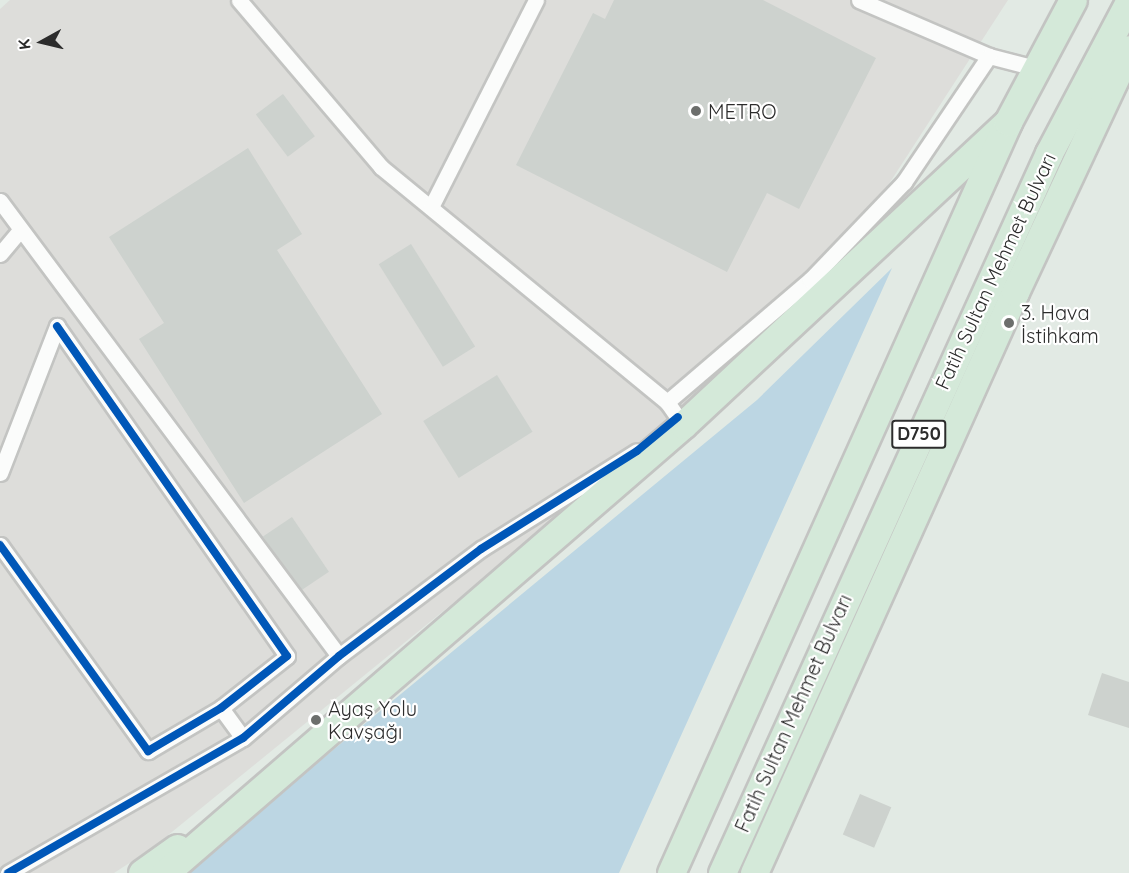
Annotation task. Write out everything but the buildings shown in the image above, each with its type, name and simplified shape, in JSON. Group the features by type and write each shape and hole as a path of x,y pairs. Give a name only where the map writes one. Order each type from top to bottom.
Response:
{"highway":[{"name":"D750","path":"671,873 1008,122 1073,0"},
{"name":"Fatih Sultan Mehmet Bulvarı","path":"722,873 1049,153 1129,2"},
{"path":"754,873 1015,292 1129,49"},
{"path":"165,873 681,421 1008,122"},
{"path":"142,873 247,800"}],"street":[{"path":"8,873 243,738 339,656 481,549 681,421 667,402 381,167 239,0"},
{"path":"430,207 536,0"},
{"path":"859,0 989,56 1035,68"},
{"path":"667,402 810,280 904,182 989,56"},
{"path":"0,201 19,231 339,656"},
{"path":"0,254 19,231"},
{"path":"0,473 57,326 287,656 220,708 148,751 0,545"},
{"path":"220,708 243,738"}],"shaded area":[{"path":"10,0 1008,0 828,278 576,503 151,849 114,873 0,873 0,9"},
{"path":"892,268 619,873 184,873 757,400"}],"cycle path":[{"path":"0,545 148,751 221,708 287,656 57,326"},
{"path":"8,873 243,738 339,656 481,549 637,451 678,417"}],"place":[{"name":"METRO","path":"696,111"},
{"name":"3. Hava İstihkam","path":"1009,323"},
{"name":"Ayaş Yolu Kavşağı","path":"316,720"}]}
